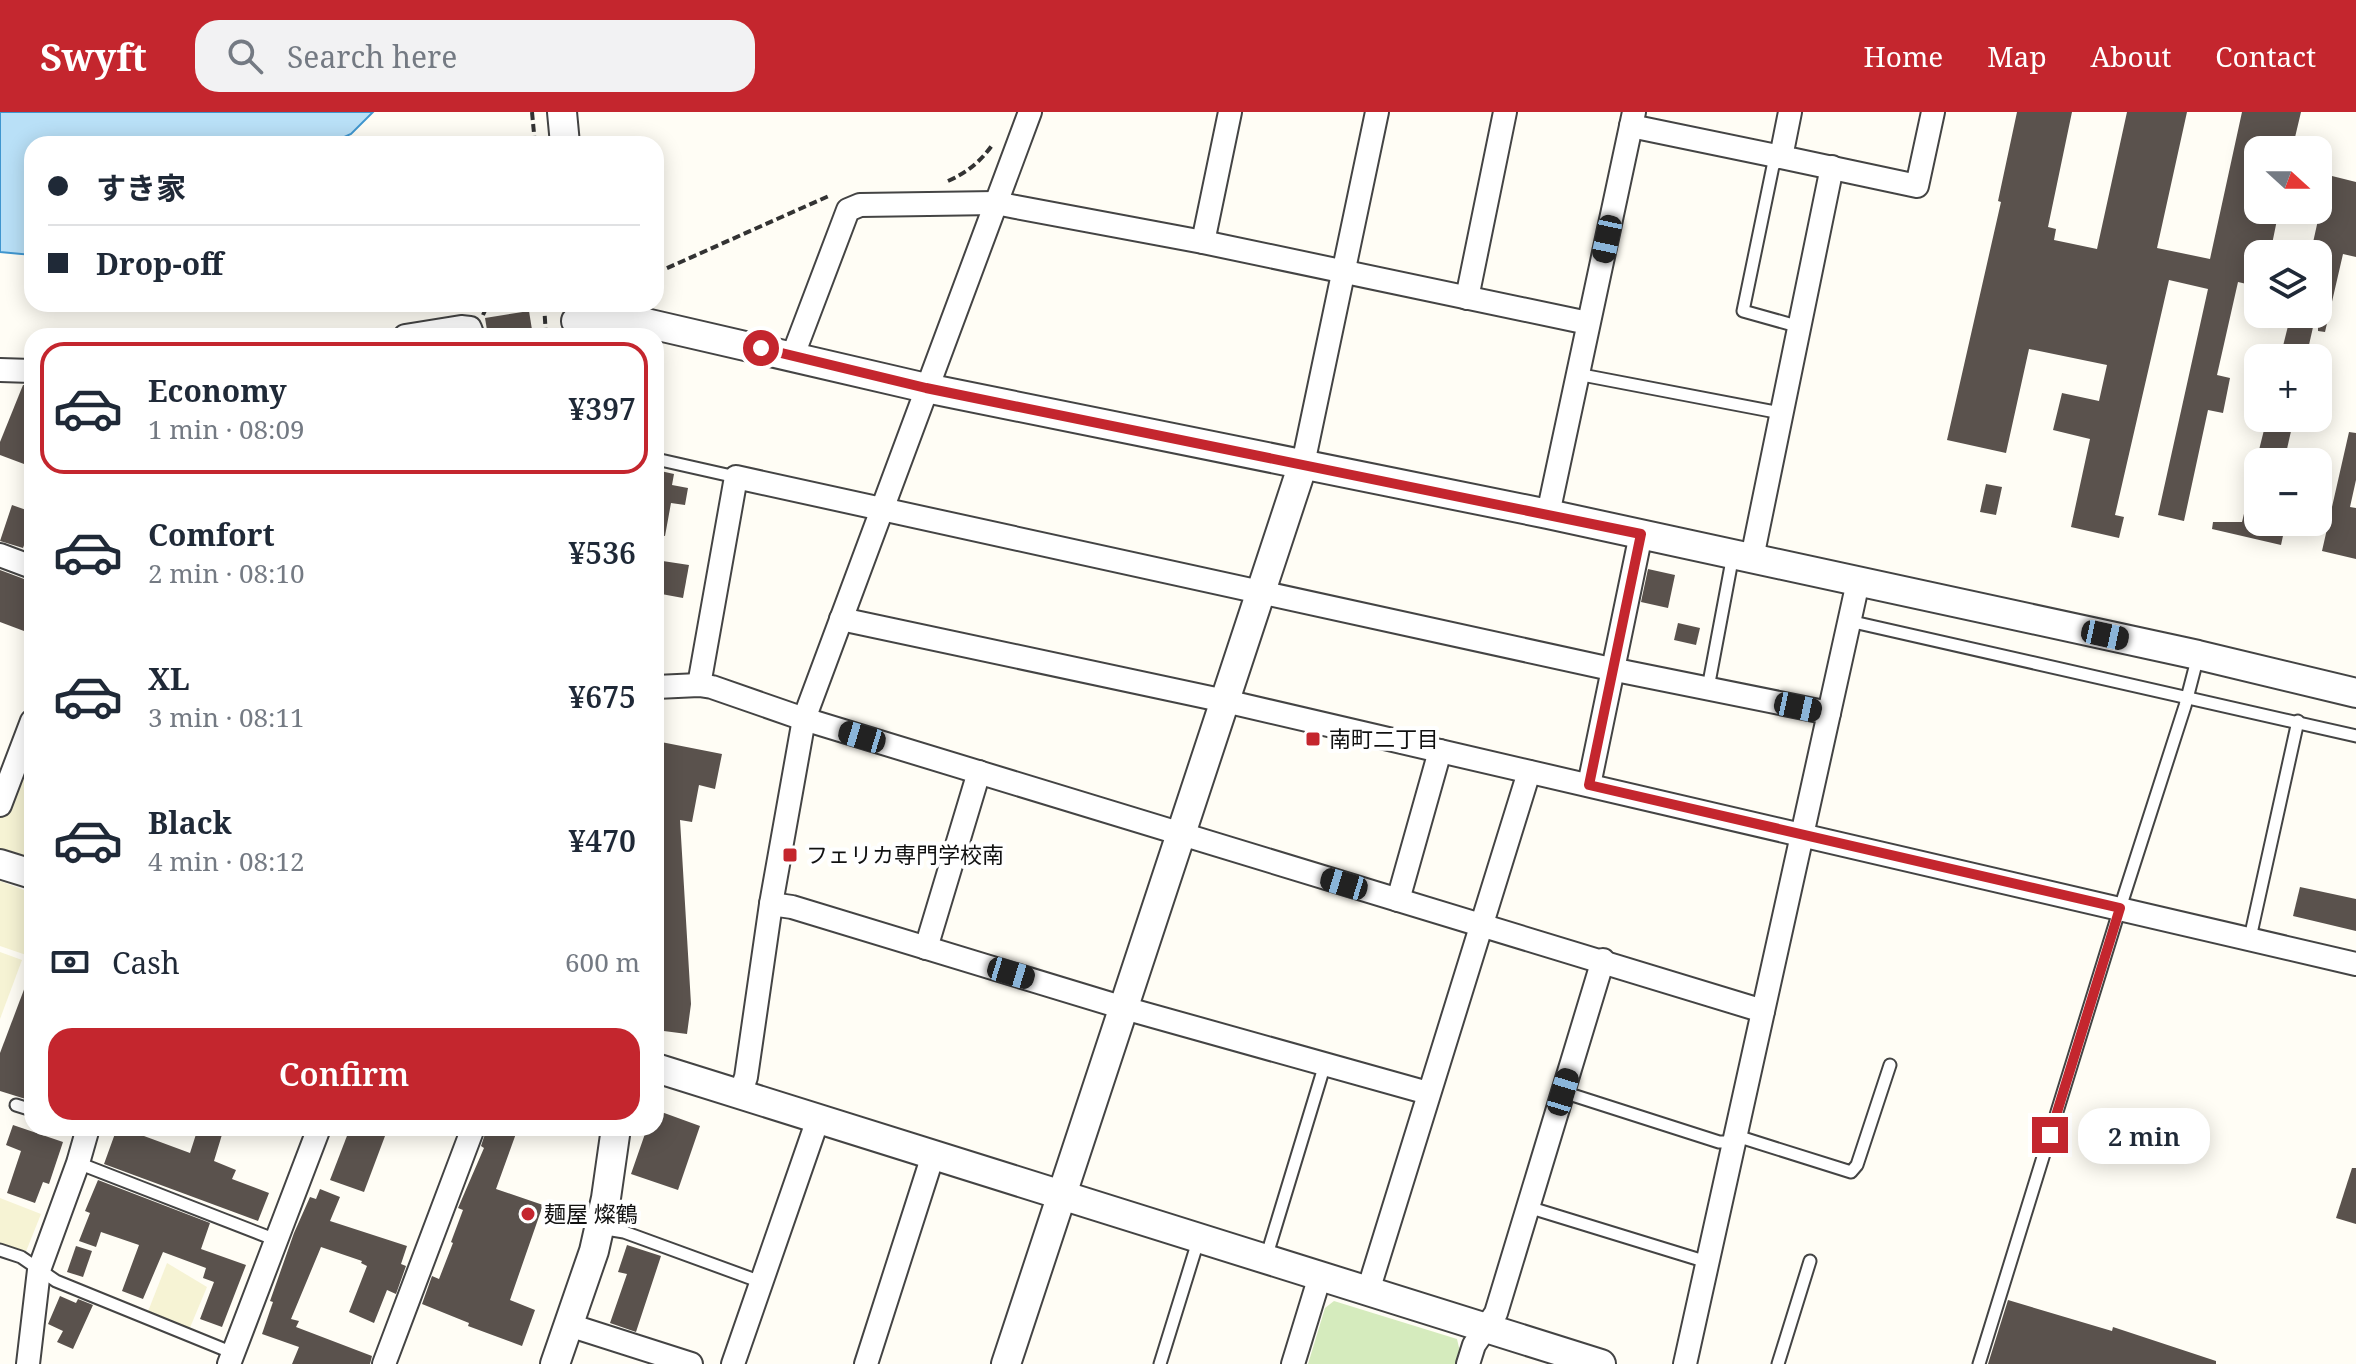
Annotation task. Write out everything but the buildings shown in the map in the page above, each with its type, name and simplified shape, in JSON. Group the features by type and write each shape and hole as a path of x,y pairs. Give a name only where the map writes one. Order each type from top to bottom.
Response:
{"street":[{"path":"562,112 564,136"},
{"path":"740,1094 746,1077 771,904 804,719 1030,112"},
{"path":"1203,242 1230,112"},
{"path":"1006,1364 1303,464 1377,112"},
{"path":"1467,298 1505,112"},
{"path":"1781,157 1790,112"},
{"path":"1548,514 1633,119 1781,157 1917,186 1933,112"},
{"path":"1743,556 1781,413 1832,167"},
{"path":"793,355 852,206 996,203 1203,242 1588,323"},
{"path":"576,320 637,321 926,388 1548,514 2198,655 2356,693"},
{"path":"0,370 24,371"},
{"path":"699,685 736,477 1611,669 1829,713"},
{"path":"1589,785 1641,534"},
{"path":"0,555 24,564"},
{"path":"1685,1364 1858,582"},
{"path":"841,619 1225,701 2356,964"},
{"path":"664,687 712,687 804,719 1763,1011"},
{"path":"0,805 24,742"},
{"path":"1398,900 1440,751"},
{"path":"926,948 979,772"},
{"path":"1368,1291 1529,772"},
{"path":"0,864 24,872"},
{"path":"771,904 792,907 1124,1008 1428,1093"},
{"path":"1468,1364 1474,1345 1496,1313 1603,960"},
{"path":"664,1070 1601,1364"},
{"path":"733,1364 818,1119"},
{"path":"28,1364 39,1270 78,1163 84,1136"},
{"path":"231,1359 316,1136"},
{"path":"384,1364 470,1136"},
{"path":"555,1364 600,1228 615,1136"},
{"path":"866,1364 933,1155"},
{"path":"1293,1364 1320,1276"},
{"path":"569,1325 691,1364"}],"lane":[{"path":"1781,157 1773,166 1743,311 1800,327"},
{"path":"1577,374 1781,413"},
{"path":"664,461 736,477"},
{"path":"1708,688 1743,556"},
{"path":"1849,621 2356,736"},
{"path":"1979,1364 2188,697 2198,655"},
{"path":"2250,938 2298,721"},
{"path":"1265,1259 1325,1064"},
{"path":"1563,1092 1719,1142 1734,1142 1743,1138 1851,1172 1857,1165 1890,1065"},
{"path":"16,1105 24,1108"},
{"path":"78,1163 276,1240"},
{"path":"1528,1207 1707,1262"},
{"path":"600,1228 624,1232 761,1282"},
{"path":"1160,1364 1199,1238"},
{"path":"0,1250 21,1257 56,1281 231,1359"},
{"path":"1778,1364 1810,1261"}],"path":[{"path":"532,112 534,136"},
{"path":"664,269 744,234"}],"shaded area":[{"path":"18,766 24,768 24,858 0,850 0,818"},
{"path":"0,881 24,890 24,954 0,946"},
{"path":"0,952 22,960 0,1019"},
{"path":"0,1198 41,1214 25,1254 0,1245"},
{"path":"167,1263 207,1287 189,1330 147,1314"}],"green space":[{"path":"1334,1301 1457,1339 1460,1352 1456,1364 1308,1364 1325,1308"}],"water":[{"path":"0,112 373,112 347,136 24,136 24,254 0,252"}],"place":[{"name":"南町二丁目","path":"1313,739"},
{"name":"フェリカ専門学校南","path":"790,855"},
{"name":"麺屋 燦鶴","path":"528,1214"}],"route":[{"path":"761,348 926,388 1641,534 1589,785 2120,908 2050,1135"}]}
